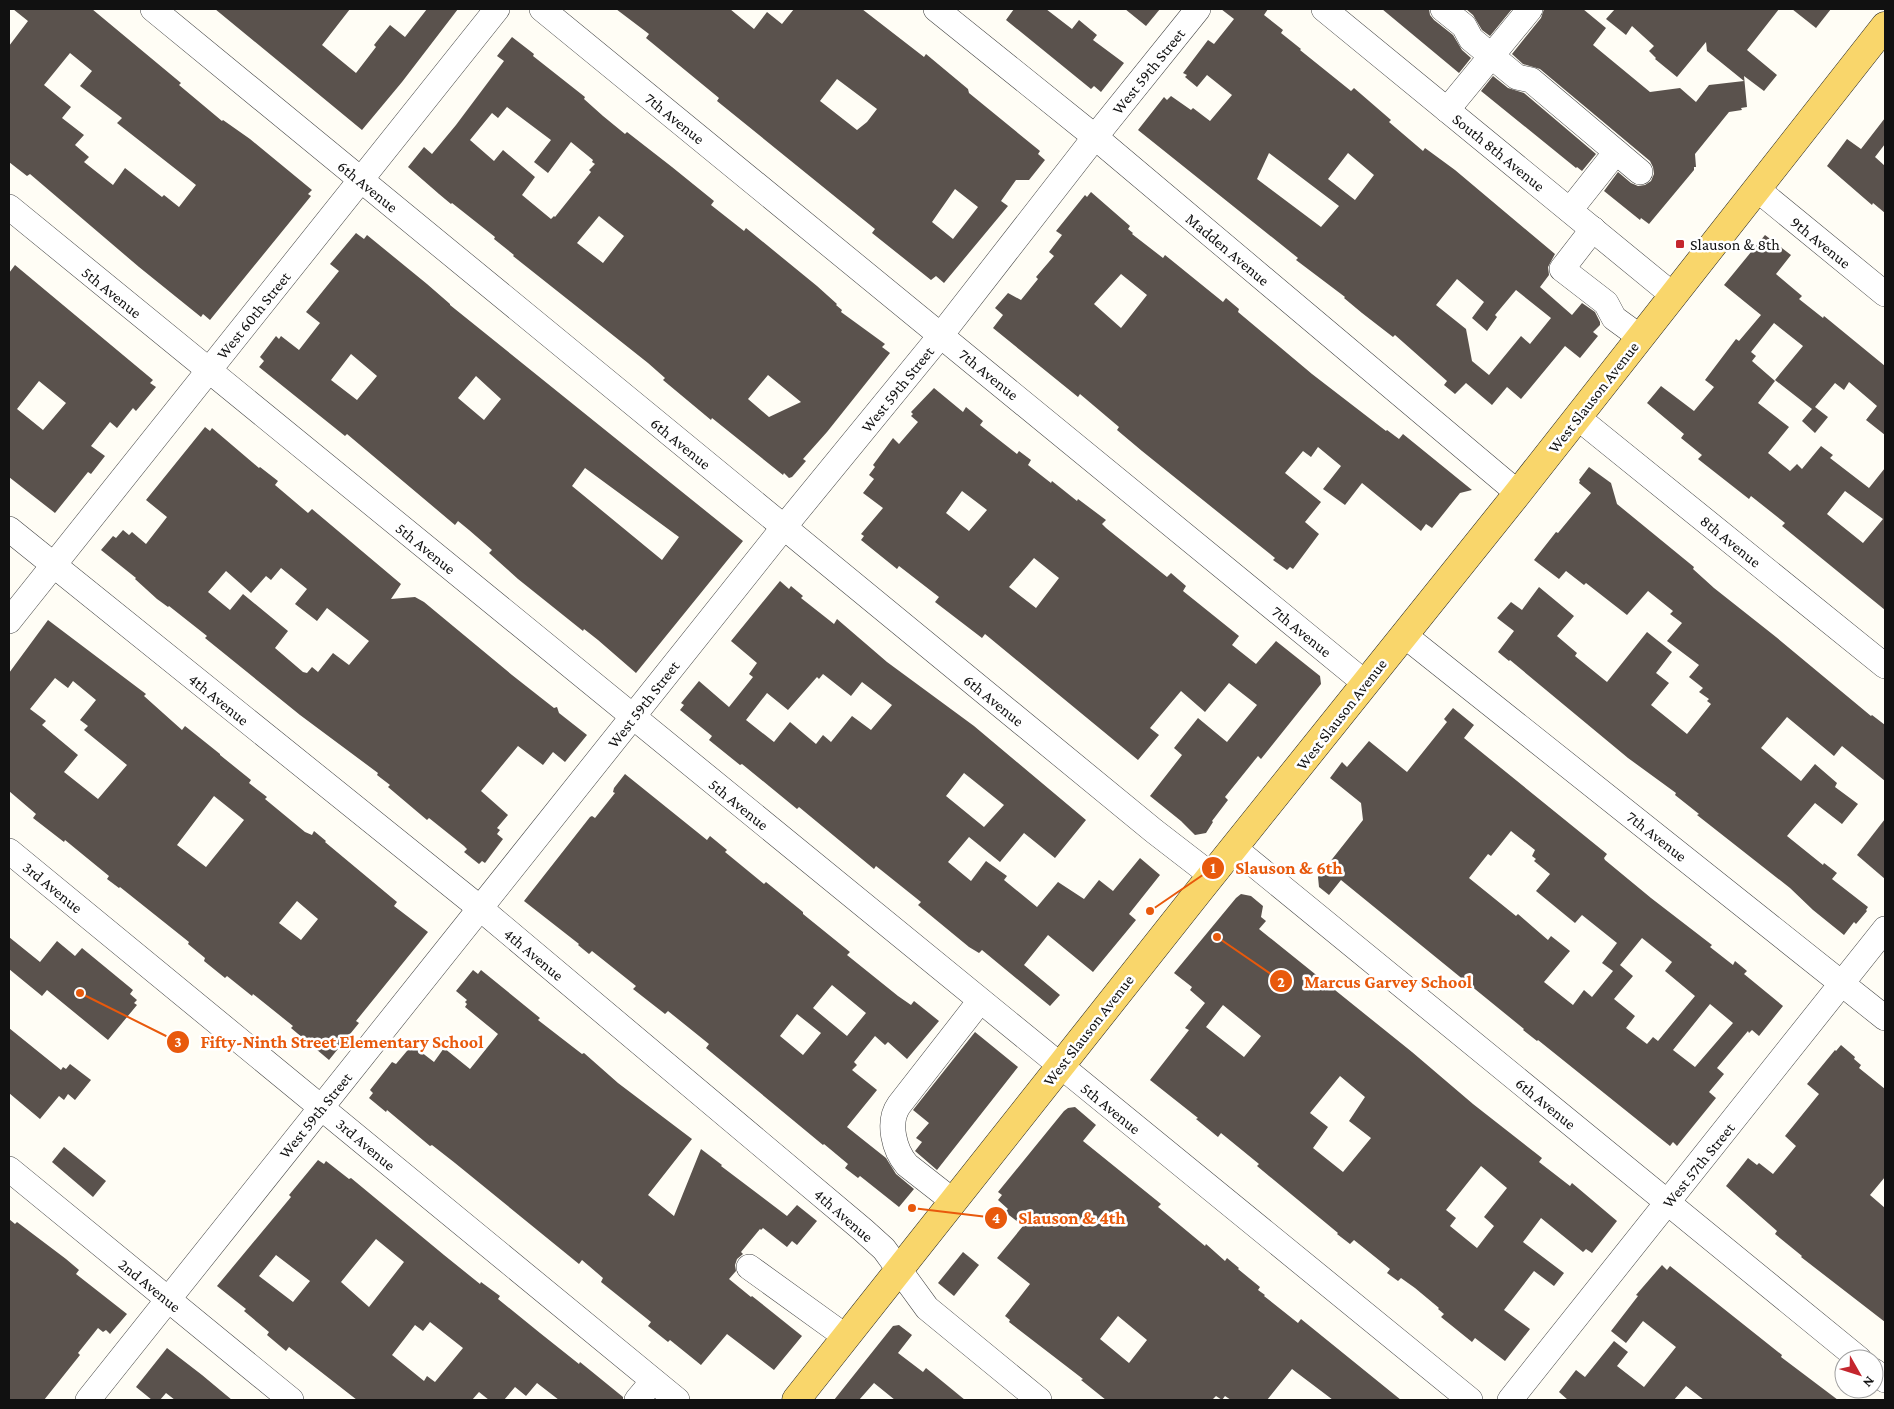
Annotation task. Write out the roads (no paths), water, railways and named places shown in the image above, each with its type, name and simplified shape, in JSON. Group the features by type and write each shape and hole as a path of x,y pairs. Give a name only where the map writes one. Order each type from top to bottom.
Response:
{"main road":[{"name":"West Slauson Avenue","path":"796,1400 1211,875 1518,493 1885,26"}],"street":[{"name":"6th Avenue","path":"153,9 1154,831 1211,875"},
{"name":"West 60th Street","path":"9,621 497,9"},
{"name":"7th Avenue","path":"542,9 1365,683"},
{"name":"Madden Avenue","path":"936,9 1095,137 1518,493"},
{"name":"West 59th Street","path":"88,1400 321,1107 481,910 784,527 940,335 1198,9"},
{"name":"South 8th Avenue","path":"1325,9 1674,296"},
{"path":"1443,9 1464,26 1471,39 1517,76 1531,80 1640,172"},
{"path":"1448,110 1530,9"},
{"path":"1570,210 1616,152"},
{"name":"9th Avenue","path":"1758,190 1885,294"},
{"name":"5th Avenue","path":"9,208 1470,1400"},
{"path":"1593,229 1562,269 1606,303 1614,318 1640,337"},
{"name":"8th Avenue","path":"1578,416 1885,666"},
{"name":"4th Avenue","path":"9,528 481,910 863,1230 884,1249 928,1308 1039,1400"},
{"name":"7th Avenue","path":"1404,635 1885,1018"},
{"name":"6th Avenue","path":"1234,848 1847,1349"},
{"name":"3rd Avenue","path":"9,851 677,1400"},
{"name":"West 57th Street","path":"1510,1400 1885,929"},
{"path":"954,1201 902,1160 895,1140 893,1118 899,1105 980,1001"},
{"name":"2nd Avenue","path":"9,1169 291,1400"},
{"path":"750,1267 846,1336"},
{"path":"638,1400 653,1381"}],"place":[{"name":"Slauson & 8th","path":"1680,244"},
{"name":"Slauson & 6th","path":"1150,911"},
{"name":"Marcus Garvey School","path":"1217,937"},
{"name":"Fifty-Ninth Street Elementary School","path":"80,993"},
{"name":"Slauson & 4th","path":"912,1208"}]}
